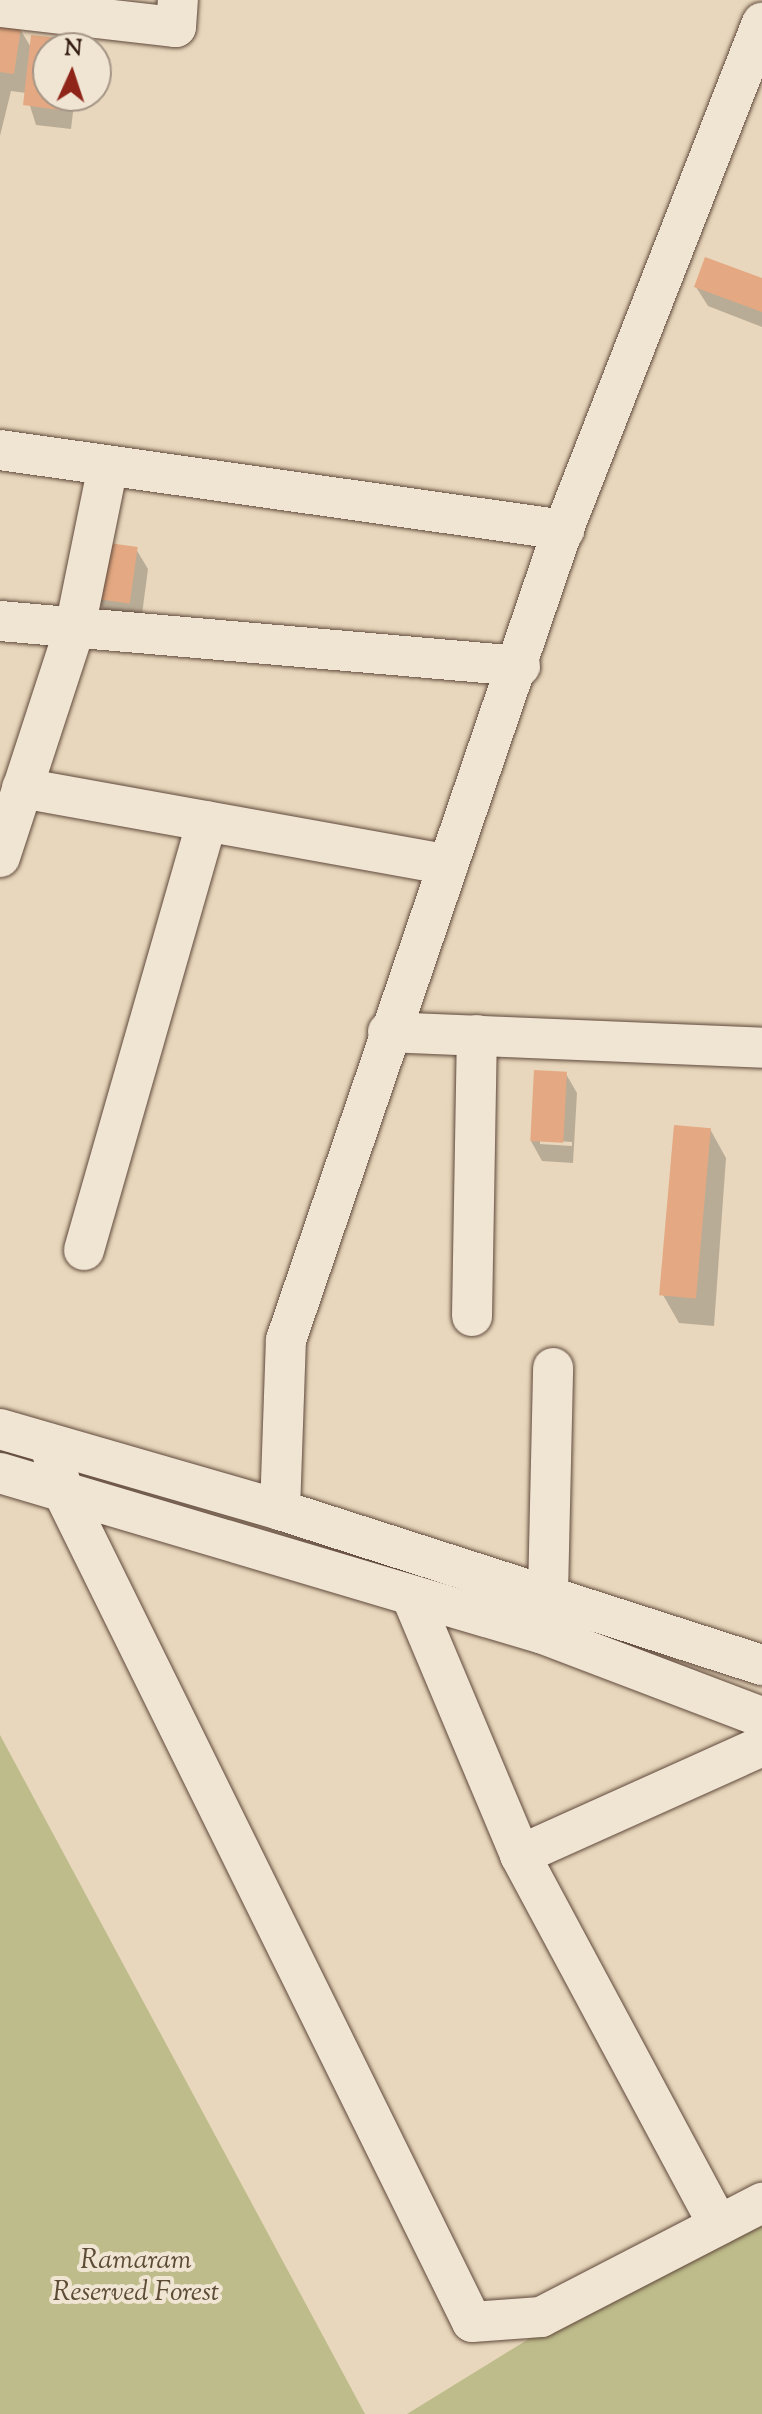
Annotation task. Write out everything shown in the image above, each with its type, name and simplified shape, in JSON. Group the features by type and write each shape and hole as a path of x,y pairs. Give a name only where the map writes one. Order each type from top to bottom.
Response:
{"street":[{"path":"0,7 176,27 178,0"},
{"path":"280,1510 286,1340 388,1032 520,666 564,530 762,23"},
{"path":"0,450 564,530"},
{"path":"0,857 75,628 108,466"},
{"path":"0,621 520,666"},
{"path":"22,788 448,865"},
{"path":"84,1250 207,821"},
{"path":"388,1032 762,1048"},
{"path":"472,1316 477,1035"},
{"path":"548,1594 553,1368"},
{"path":"0,1429 280,1510 762,1665"},
{"path":"50,1445 63,1492 472,2322 541,2317 762,2203"},
{"path":"0,1473 413,1600 543,1634 762,1717"},
{"path":"413,1600 520,1855 718,2225"},
{"path":"520,1855 762,1746"}],"green space":[{"name":"Ramaram Reserved Forest","path":"0,1735 365,2414 0,2414"},
{"path":"762,2195 762,2414 407,2414"}],"building":[{"path":"0,24 21,27 14,74 0,72"},
{"path":"31,35 32,35 32,106 23,105"},
{"path":"705,257 762,278 762,312 694,287"},
{"path":"102,542 138,547 130,603 94,598"},
{"path":"534,1070 567,1072 563,1143 530,1141"},
{"path":"674,1125 711,1128 696,1299 659,1295"}]}
